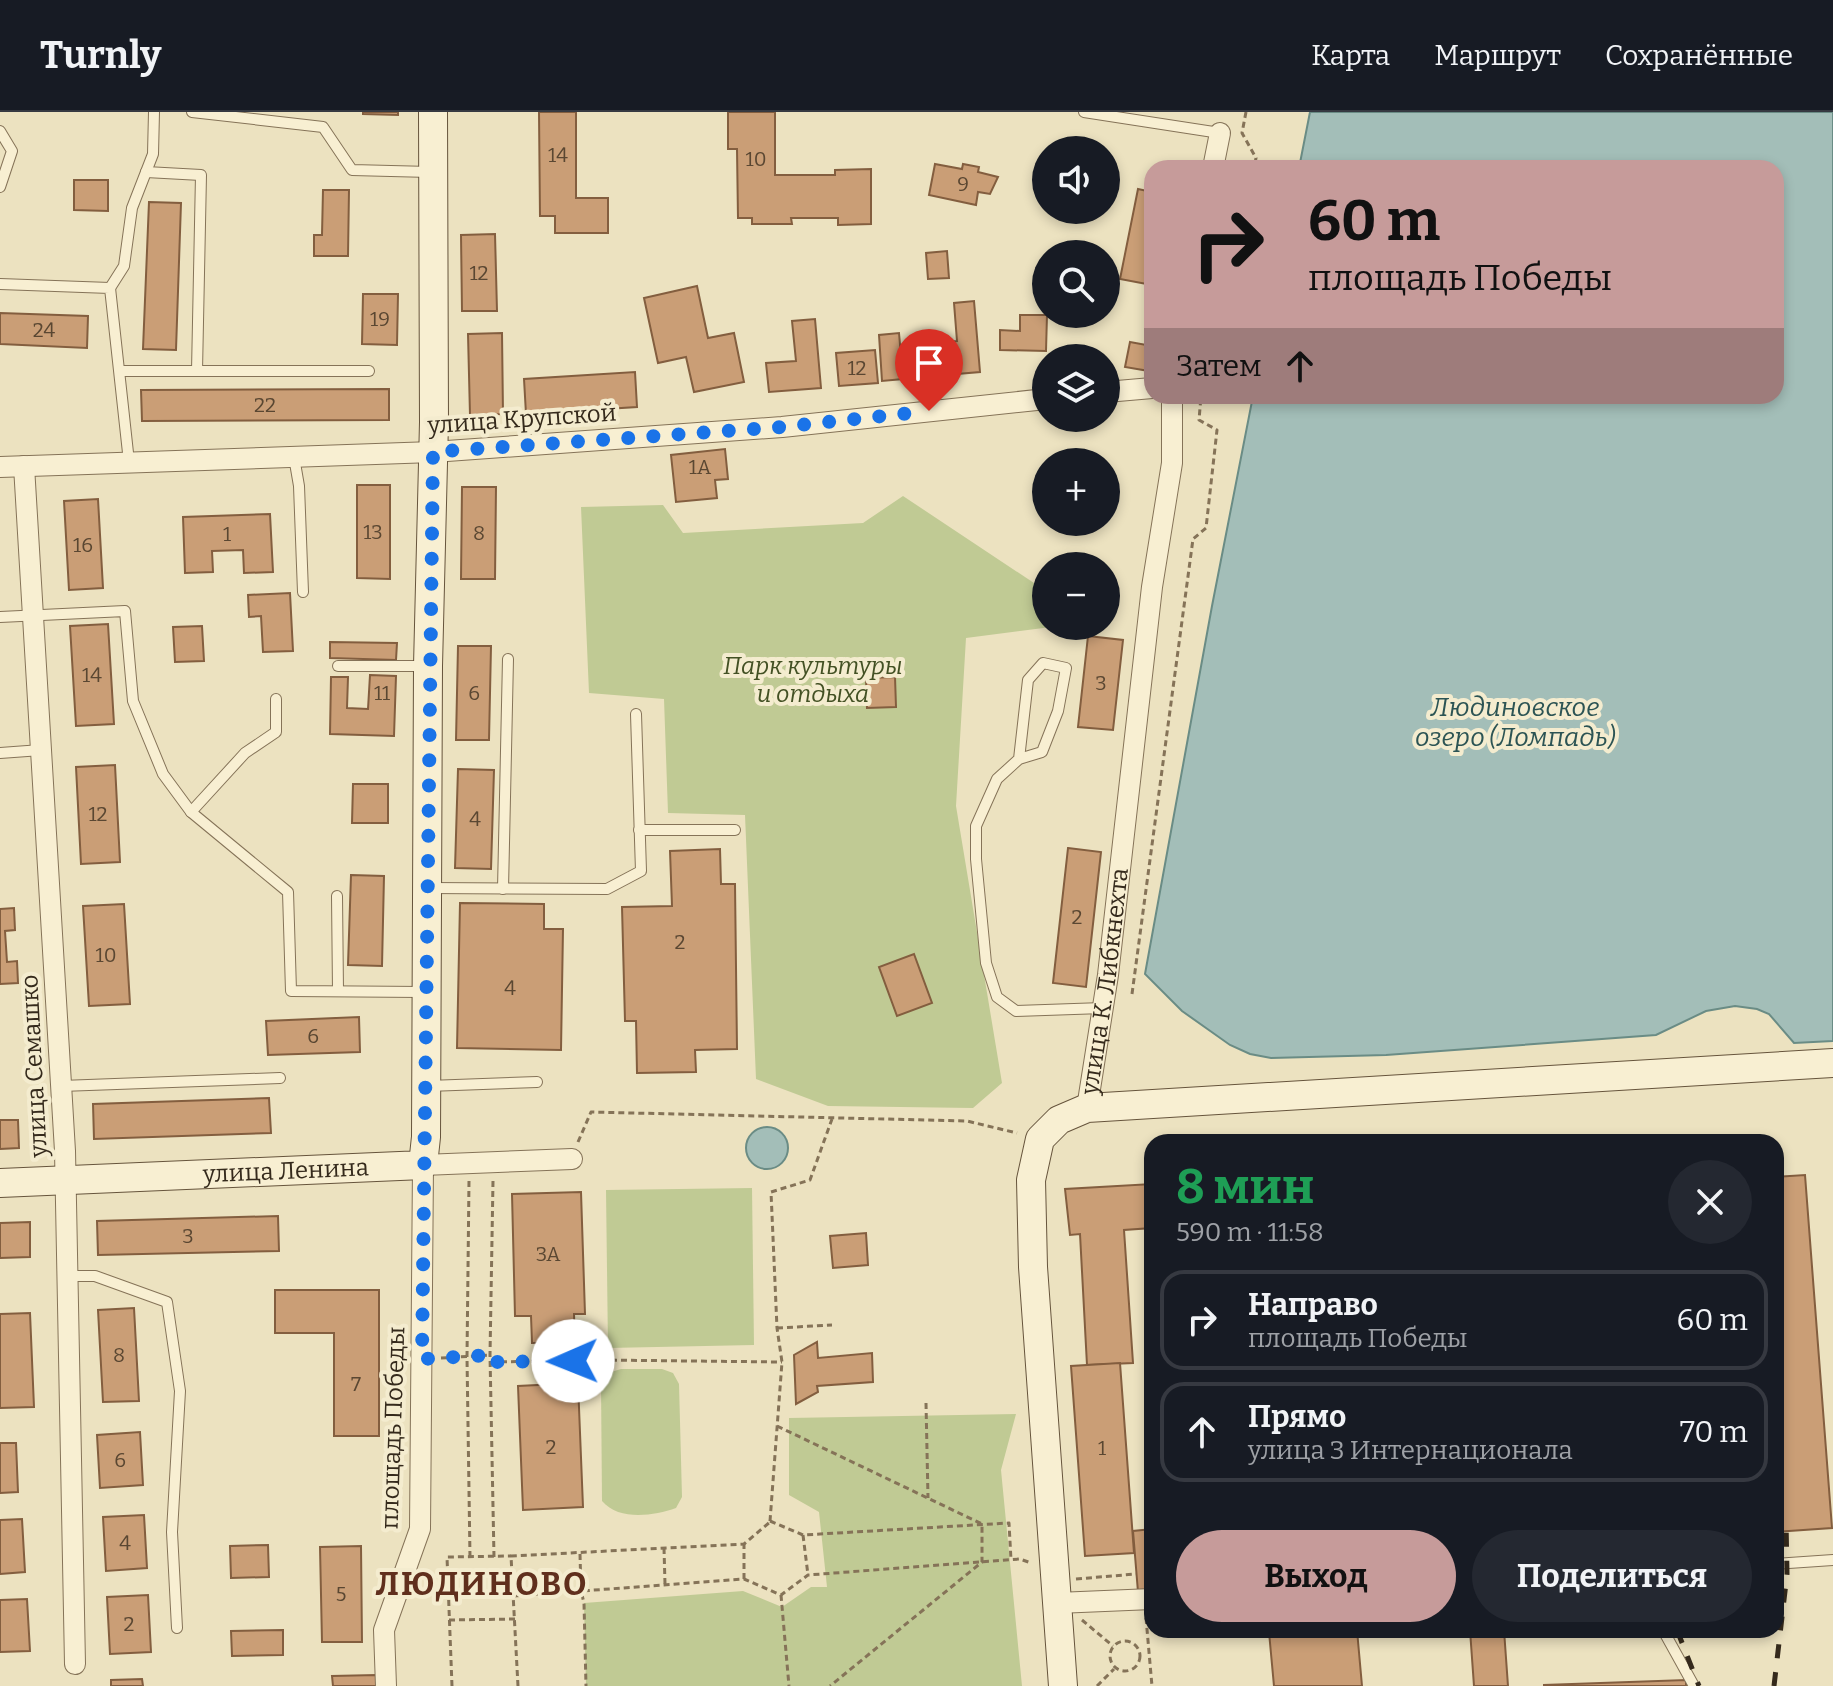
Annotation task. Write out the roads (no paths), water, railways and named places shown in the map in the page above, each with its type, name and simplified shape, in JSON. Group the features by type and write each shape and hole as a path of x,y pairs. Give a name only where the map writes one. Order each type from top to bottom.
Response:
{"street":[{"path":"423,1165 433,452 433,112"},
{"path":"1215,160 1220,133"},
{"path":"1120,391 1144,389"},
{"name":"улица Крупской","path":"0,467 433,452 782,427 1032,400"},
{"name":"улица К. Либкнехта","path":"1057,1603 1033,1267 1031,1180 1040,1139 1059,1120 1087,1108 1103,1008 1152,587 1172,463 1172,404"},
{"name":"улица Семашко","path":"24,466 66,1181 75,1664"},
{"path":"1087,1108 1828,1064"},
{"name":"улица Ленина","path":"0,1183 572,1159"},
{"name":"площадь Победы","path":"386,1686 384,1630 420,1529 423,1165"},
{"path":"1063,1686 1057,1603 1144,1607"}],"lane":[{"path":"129,462 110,288 124,266 132,208 153,154 154,112"},
{"path":"192,112 323,127 352,170 432,172"},
{"path":"1084,112 1220,133"},
{"path":"0,131 12,151 0,187"},
{"path":"146,172 201,175 197,371"},
{"path":"0,284 110,288"},
{"path":"120,371 369,371"},
{"path":"294,457 299,486 303,592"},
{"path":"0,617 125,611 133,701 163,774 191,812 288,892 291,991 425,992"},
{"path":"503,889 508,659"},
{"path":"1019,759 1028,680 1043,663 1066,668 1058,711 1042,752 1019,759 997,779 976,826 976,859 986,963 997,997 1016,1011 1103,1008"},
{"path":"338,666 428,666"},
{"path":"191,812 245,753 276,732 276,699"},
{"path":"427,888 607,889 641,871 636,714"},
{"path":"0,753 41,750"},
{"path":"639,830 735,830"},
{"path":"337,896 338,991"},
{"path":"61,1086 280,1078"},
{"path":"426,1087 537,1082"},
{"path":"68,1276 95,1276 167,1302 180,1391 172,1532 177,1628"},
{"path":"1784,1563 1833,1560"},
{"path":"1667,1638 1694,1686"}],"water":[{"name":"Людиновское озеро (Ломпадь)","path":"1310,112 1833,112 1833,1041 1794,1043 1769,1014 1735,1006 1706,1011 1656,1035 1386,1055 1271,1058 1250,1054 1230,1045 1182,1011 1145,974 1251,404 1784,404 1784,160 1301,160"},
{"path":"767,1127 782,1133 788,1148 782,1163 767,1169 752,1163 746,1148 752,1133"}],"railway":[{"path":"1784,1600 1786,1521"},
{"path":"1680,1638 1699,1686"},
{"path":"1774,1686 1780,1638"}],"district":[{"name":"ЛЮДИНОВО","path":"482,1584"}],"park label":[{"name":"Парк культуры и отдыха","path":"813,680"}]}
